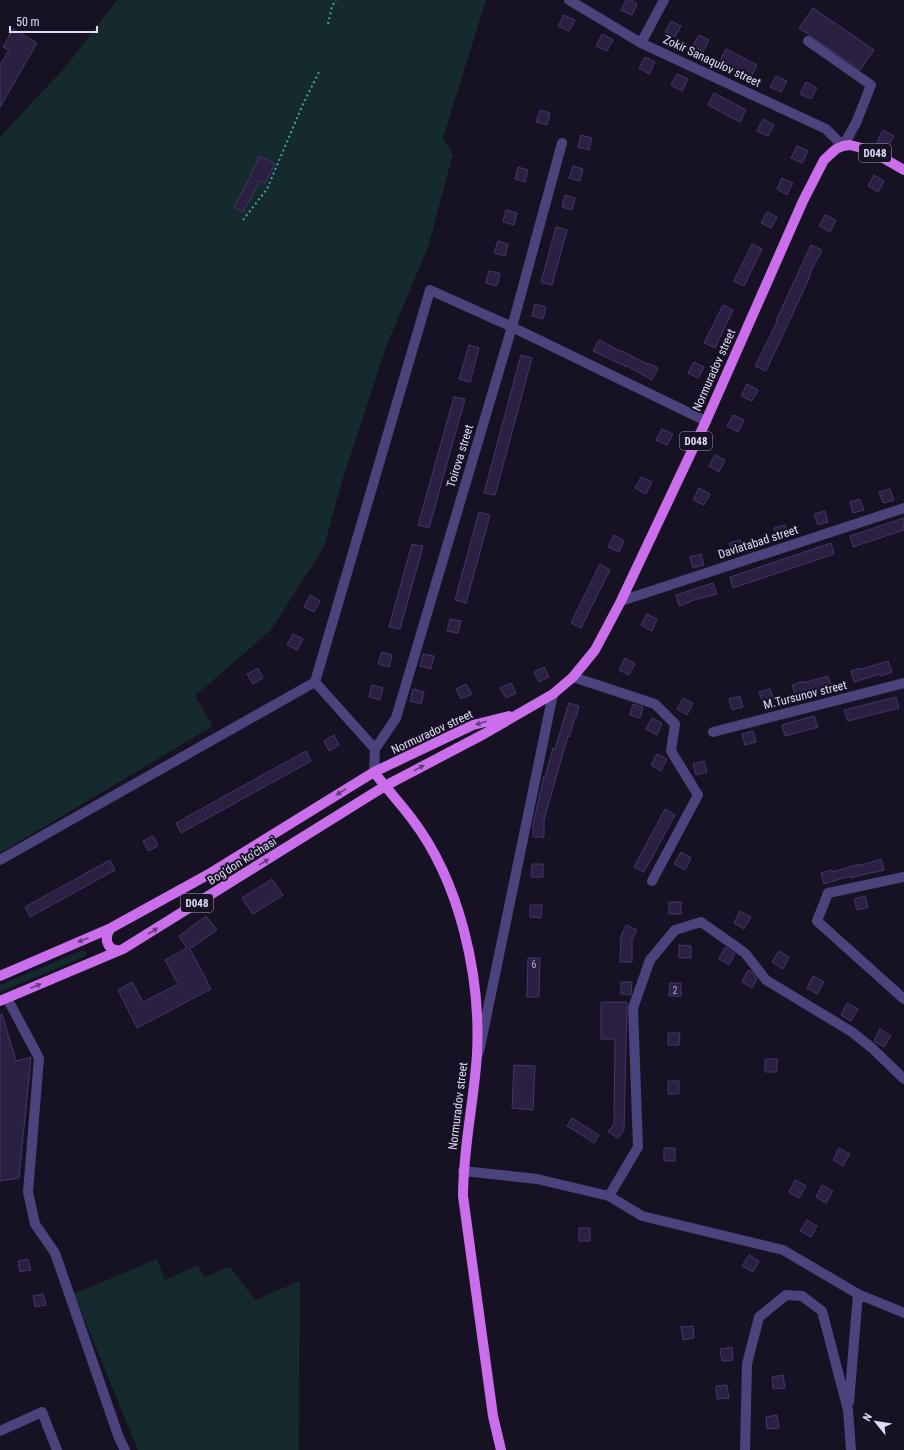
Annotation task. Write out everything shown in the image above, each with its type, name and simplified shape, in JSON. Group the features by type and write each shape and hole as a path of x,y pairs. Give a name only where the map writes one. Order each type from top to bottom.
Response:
{"main road":[{"name":"D048","path":"843,146 856,146 869,150 904,170"},
{"name":"Normuradov street","path":"385,786 484,734 553,694 573,677 595,650 621,601 706,420 803,200 824,160 836,149 843,146"},
{"name":"Normuradov street","path":"501,1450 493,1416 463,1196 463,1171 475,1072 477,1027 475,989 466,943 453,896 440,866 416,824 374,772 473,725 518,714"},
{"name":"Bog'don ko'chasi","path":"0,976 111,928 209,874 374,772"},
{"name":"Bog'don ko'chasi","path":"3,999 123,949 385,786"},
{"path":"111,928 107,932 106,938 108,944 112,948 118,950 123,949"}],"street":[{"name":"Zokir Sanaqulov street","path":"569,0 641,42 826,129 843,146"},
{"path":"641,42 664,0"},
{"path":"808,41 871,85 856,123 843,146"},
{"name":"Toirova street","path":"375,749 396,718 512,328 562,143"},
{"path":"0,860 315,682 430,290 706,420"},
{"name":"Davlatabad street","path":"621,601 904,508"},
{"path":"573,677 655,704 675,724 671,751 698,795 652,882"},
{"path":"315,682 375,749 374,772"},
{"name":"M.Tursunov street","path":"713,732 904,683"},
{"path":"475,1072 553,694"},
{"path":"904,877 828,892 817,921 904,999"},
{"path":"609,1196 638,1147 634,1008 650,960 675,930 701,922 745,953 766,980 852,1032 872,1048 904,1079"},
{"path":"3,999 39,1058 28,1192 35,1224 55,1253 119,1438 125,1450"},
{"path":"463,1171 537,1179 609,1196 642,1216 783,1250 858,1294 904,1313"},
{"path":"851,1450 848,1410 858,1294"},
{"path":"745,1450 747,1364 759,1317 786,1295 802,1296 822,1311 848,1410"},
{"path":"0,1431 42,1412 56,1450"}],"path":[{"path":"328,24 332,6 336,0"},
{"path":"243,220 267,189 303,104 319,72"}],"green space":[{"path":"117,0 486,0 443,138 453,154 428,247 386,347 342,481 324,547 271,630 195,696 213,726 0,853 0,137 68,64"},
{"path":"83,950 87,953 84,957 0,992 0,985"},
{"path":"157,1259 165,1280 198,1265 204,1277 230,1267 255,1300 300,1281 299,1450 138,1450 74,1294"}],"building":[{"path":"626,0 631,0 637,4 632,15 621,10"},
{"path":"813,8 874,50 860,70 799,28"},
{"path":"564,15 575,20 569,31 558,26"},
{"path":"671,21 681,26 675,37 665,32"},
{"path":"13,29 37,43 0,107 0,65 9,50 3,47"},
{"path":"602,34 613,40 607,51 596,46"},
{"path":"699,35 709,40 703,52 693,46"},
{"path":"726,49 757,65 751,77 720,61"},
{"path":"645,57 655,62 649,74 639,68"},
{"path":"677,74 688,79 682,91 671,85"},
{"path":"776,76 787,81 781,92 770,87"},
{"path":"806,82 817,88 811,99 800,94"},
{"path":"714,93 746,110 740,122 708,105"},
{"path":"540,110 550,113 547,125 536,122"},
{"path":"763,119 774,125 768,136 757,131"},
{"path":"883,130 894,136 888,147 877,142"},
{"path":"581,135 592,138 589,150 578,147"},
{"path":"797,146 808,151 802,163 791,158"},
{"path":"260,156 275,164 265,183 260,181 243,212 234,207"},
{"path":"573,166 583,169 580,181 569,178"},
{"path":"518,167 528,170 525,182 515,179"},
{"path":"874,175 884,181 878,192 868,186"},
{"path":"782,178 793,183 787,195 777,189"},
{"path":"565,195 575,198 572,210 562,207"},
{"path":"506,210 517,213 514,225 503,222"},
{"path":"767,212 777,217 771,228 761,223"},
{"path":"825,215 836,220 830,232 819,226"},
{"path":"556,227 567,230 552,285 541,282"},
{"path":"498,241 508,244 505,256 494,253"},
{"path":"752,244 762,249 744,286 734,281"},
{"path":"811,245 822,250 810,273 811,274 766,371 755,366 777,322 776,321"},
{"path":"489,271 500,273 497,286 486,283"},
{"path":"535,304 546,307 543,319 532,316"},
{"path":"723,305 733,310 715,348 704,343"},
{"path":"599,340 658,368 652,380 627,366 593,351"},
{"path":"469,345 479,348 470,382 459,379"},
{"path":"521,355 532,358 495,495 484,493"},
{"path":"694,362 704,367 698,378 688,373"},
{"path":"747,384 758,390 752,401 741,396"},
{"path":"454,397 465,399 429,528 418,525"},
{"path":"733,415 744,420 738,432 727,426"},
{"path":"662,429 673,434 667,445 656,440"},
{"path":"715,455 725,460 719,472 709,466"},
{"path":"641,477 652,482 646,494 635,488"},
{"path":"699,488 710,494 704,505 693,500"},
{"path":"890,489 894,500 883,503 879,492"},
{"path":"860,499 864,510 853,513 850,502"},
{"path":"825,511 828,522 818,525 814,514"},
{"path":"479,512 490,515 466,603 455,600"},
{"path":"904,518 904,530 853,547 850,536"},
{"path":"785,525 788,536 777,539 774,528"},
{"path":"614,535 624,541 619,552 608,547"},
{"path":"740,540 743,551 732,554 729,543"},
{"path":"831,543 834,554 733,588 730,577"},
{"path":"412,544 423,546 400,629 389,627"},
{"path":"701,554 704,565 693,568 690,557"},
{"path":"600,564 610,570 581,628 571,623"},
{"path":"713,583 717,594 690,601 679,606 676,595"},
{"path":"310,595 320,601 314,612 304,607"},
{"path":"647,614 657,619 652,631 641,625"},
{"path":"450,619 461,621 458,633 447,631"},
{"path":"293,634 303,639 297,650 287,645"},
{"path":"382,652 392,655 389,667 378,664"},
{"path":"423,654 434,656 431,669 420,666"},
{"path":"625,658 635,664 629,675 619,670"},
{"path":"888,661 892,672 854,682 851,671"},
{"path":"544,667 549,677 539,682 534,672"},
{"path":"258,668 263,678 253,684 247,674"},
{"path":"828,676 831,686 821,690 820,688 795,695 792,685 803,681 803,683"},
{"path":"511,683 516,693 506,698 500,688"},
{"path":"466,684 472,694 461,699 456,689"},
{"path":"372,685 383,688 380,700 369,697"},
{"path":"413,689 424,692 421,704 410,701"},
{"path":"770,689 774,700 763,703 759,692"},
{"path":"740,696 743,707 732,710 729,699"},
{"path":"896,697 899,708 848,721 844,710"},
{"path":"683,698 693,703 687,715 677,709"},
{"path":"569,703 579,706 576,718 569,737 568,736 544,820 544,837 533,837 533,824 544,776 545,777 553,748 555,749"},
{"path":"633,704 643,707 640,718 630,715"},
{"path":"814,716 818,727 785,736 782,725"},
{"path":"652,718 662,723 657,735 646,729"},
{"path":"753,731 756,742 745,745 742,734"},
{"path":"334,735 339,745 329,751 324,741"},
{"path":"306,751 311,761 181,833 176,823"},
{"path":"657,754 667,759 661,771 651,765"},
{"path":"704,761 707,772 696,775 693,764"},
{"path":"665,809 675,815 644,872 634,867"},
{"path":"153,836 158,846 148,851 143,841"},
{"path":"681,852 691,858 685,870 674,864"},
{"path":"881,859 884,870 851,878 850,876 824,884 821,873 832,870 833,872 859,864 859,866"},
{"path":"110,860 115,870 30,917 25,907"},
{"path":"532,864 543,864 543,877 531,877"},
{"path":"272,879 283,895 253,914 242,898"},
{"path":"865,896 868,907 857,910 854,899"},
{"path":"669,902 681,902 681,914 669,914"},
{"path":"530,905 542,905 541,918 530,917"},
{"path":"740,911 751,917 744,929 734,923"},
{"path":"206,916 217,930 190,949 211,989 137,1028 118,990 132,982 143,1002 178,984 165,960 187,948 179,936"},
{"path":"626,925 637,930 632,939 632,962 620,962 621,936"},
{"path":"679,945 691,946 691,958 679,958"},
{"path":"725,947 735,954 729,965 719,959"},
{"path":"779,951 789,957 783,969 772,962"},
{"path":"528,958 540,958 539,997 527,997"},
{"path":"748,970 752,972 757,979 752,988 742,982"},
{"path":"813,976 824,982 817,994 807,988"},
{"path":"621,982 632,982 631,995 621,994"},
{"path":"670,983 681,983 681,996 669,996"},
{"path":"601,1002 627,1002 624,1130 618,1138 608,1132 614,1124 615,1039 601,1039"},
{"path":"847,1003 858,1009 851,1021 841,1015"},
{"path":"2,1014 16,1061 31,1057 19,1178 0,1181 0,1015"},
{"path":"880,1029 891,1036 884,1047 874,1041"},
{"path":"668,1033 680,1033 679,1045 668,1045"},
{"path":"765,1059 777,1059 777,1072 765,1072"},
{"path":"514,1065 535,1066 533,1110 512,1108"},
{"path":"668,1081 679,1081 679,1094 668,1094"},
{"path":"572,1118 599,1135 594,1143 567,1126"},
{"path":"664,1148 675,1148 675,1161 664,1161"},
{"path":"839,1148 850,1154 843,1166 833,1160"},
{"path":"795,1180 806,1186 799,1198 789,1192"},
{"path":"822,1185 833,1191 826,1203 816,1197"},
{"path":"807,1220 817,1226 811,1237 800,1231"},
{"path":"579,1228 590,1228 590,1241 579,1241"},
{"path":"749,1255 759,1261 753,1272 742,1266"},
{"path":"28,1259 31,1270 20,1272 18,1261"},
{"path":"43,1294 46,1305 35,1307 33,1296"},
{"path":"693,1326 694,1338 683,1340 681,1327"},
{"path":"732,1347 733,1360 722,1361 720,1349"},
{"path":"783,1375 785,1388 773,1389 772,1377"},
{"path":"727,1385 729,1398 717,1399 716,1386"},
{"path":"777,1415 779,1428 767,1429 766,1417"}]}
